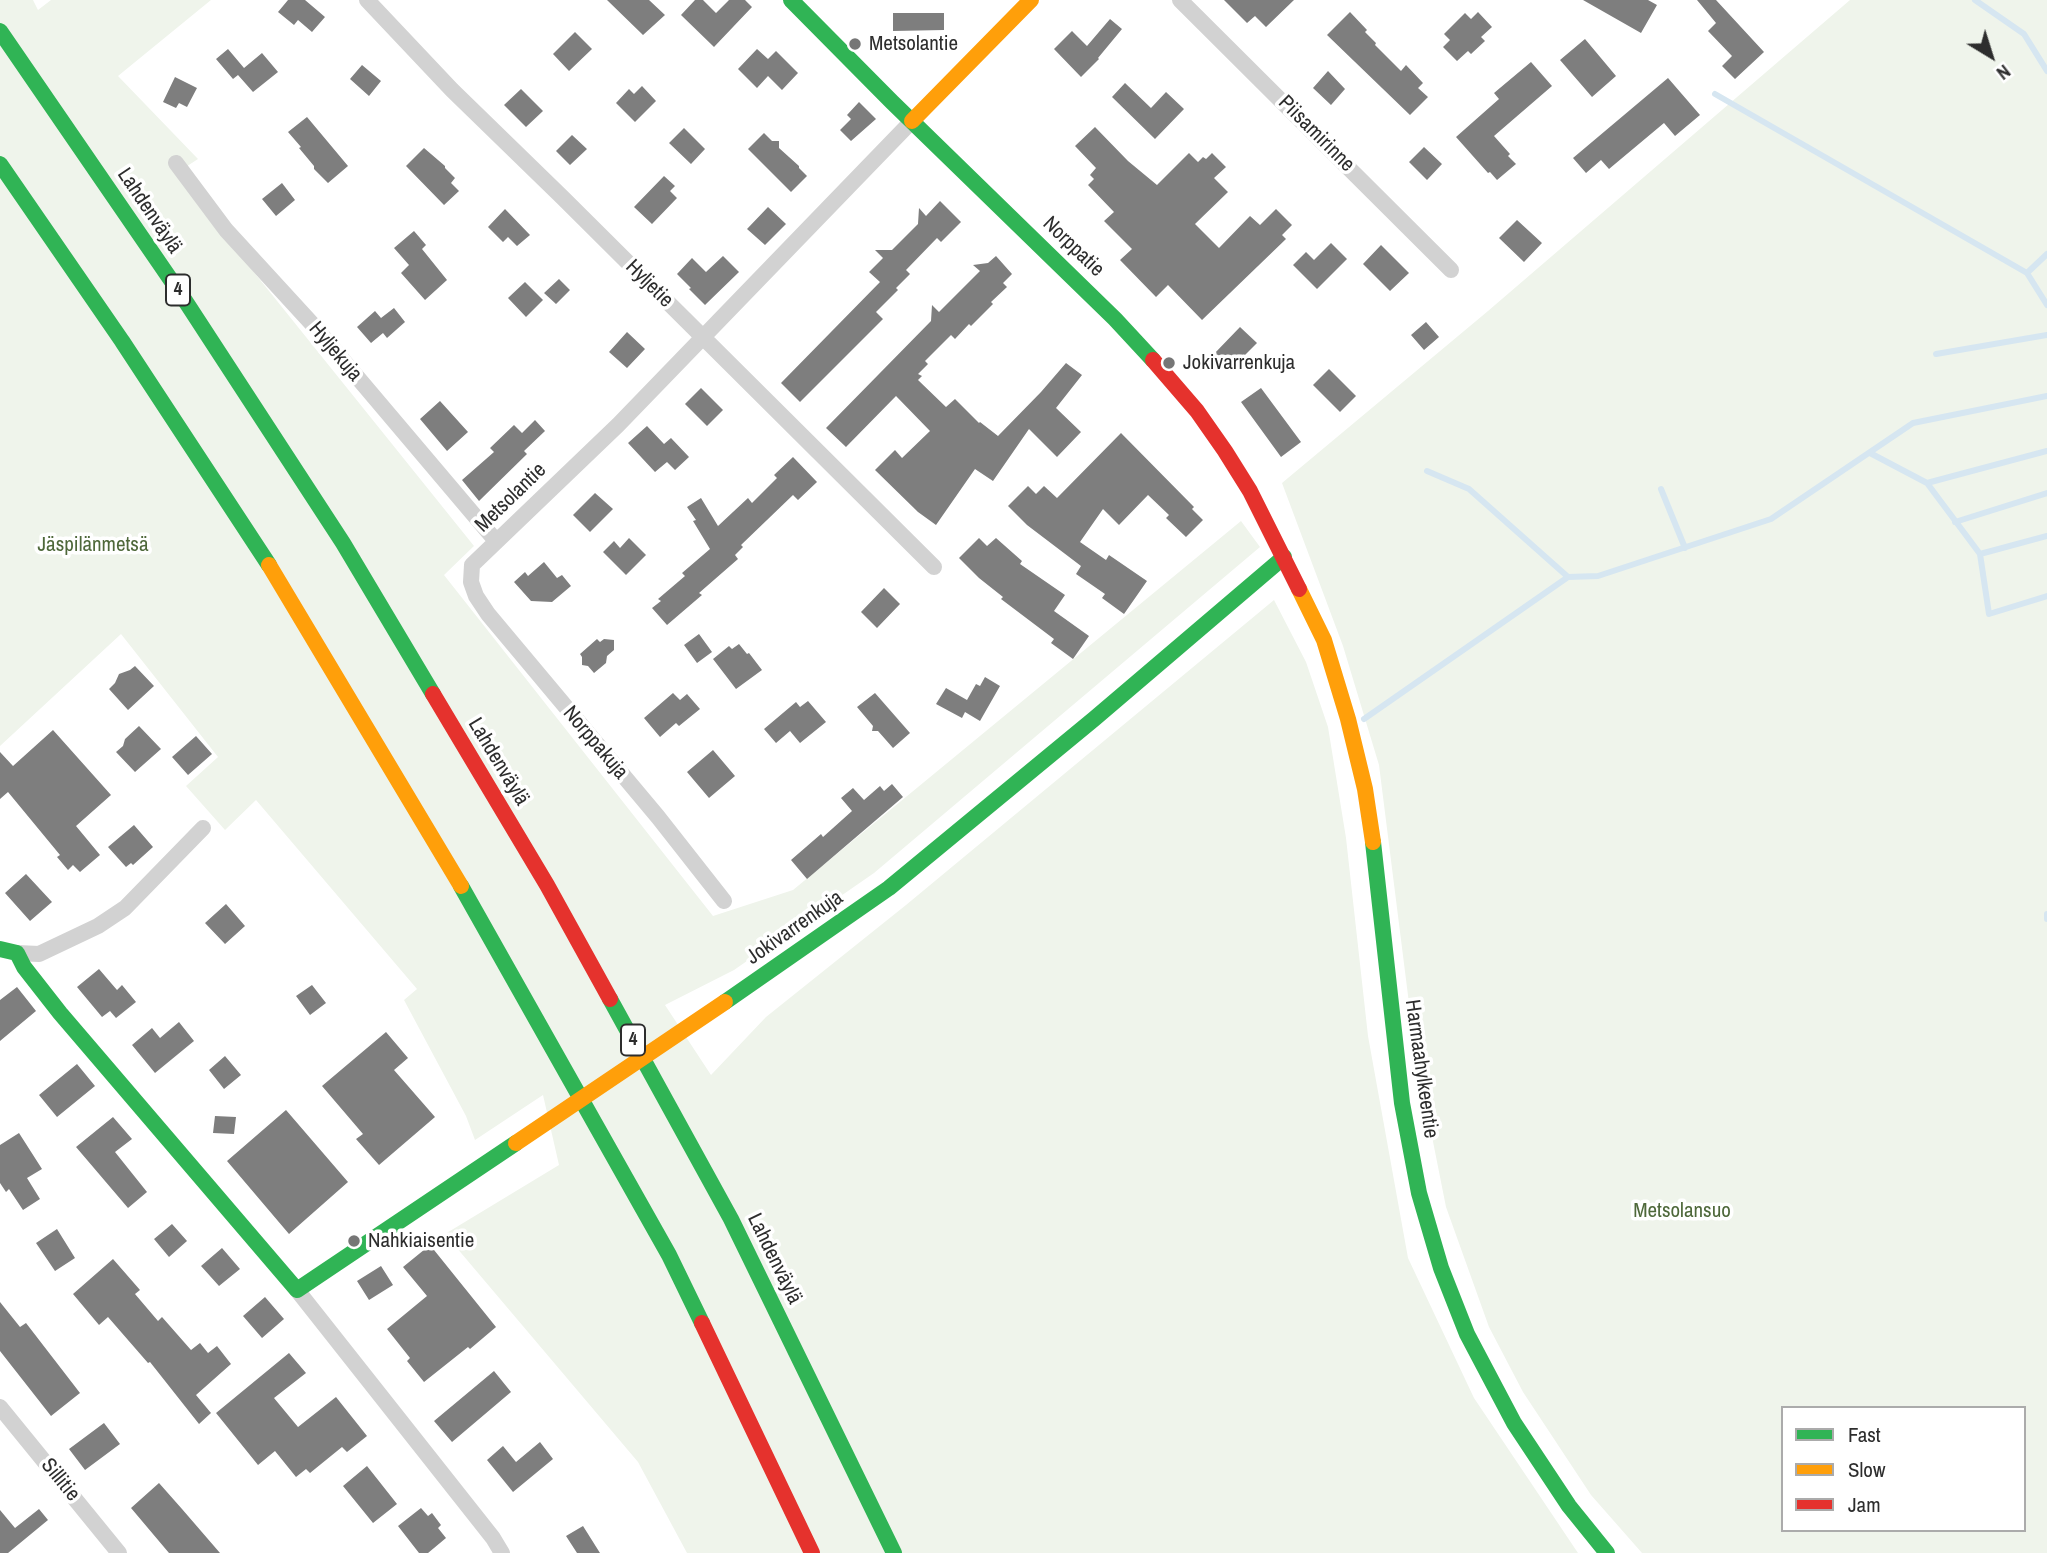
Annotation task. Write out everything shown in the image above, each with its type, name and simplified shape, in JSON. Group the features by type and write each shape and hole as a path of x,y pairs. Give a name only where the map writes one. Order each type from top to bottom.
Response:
{"main road":[{"name":"Norppatie","path":"791,0 1115,318 1162,369 1226,451 1284,557"},
{"name":"Metsolantie","path":"912,121 1031,0"},
{"name":"Lahdenväylä","path":"0,21 4,36 184,299 343,543 547,885 731,1220 894,1553"},
{"path":"0,164 122,341 282,585 483,923 669,1255 812,1553"},
{"name":"Jokivarrenkuja","path":"297,1290 725,1002 889,888 1094,719 1284,557"},
{"name":"Harmaahylkeentie","path":"1284,557 1324,640 1349,719 1365,789 1402,1103 1419,1193 1441,1268 1467,1334 1514,1423 1569,1506 1607,1553"},
{"path":"0,949 17,953 24,967 61,1013 297,1290"}],"street":[{"name":"Hyljetie","path":"367,0 452,90 934,567"},
{"name":"Piisamirinne","path":"1180,0 1451,270"},
{"name":"Metsolantie","path":"471,582 472,565 608,434 912,121"},
{"name":"Hyljekuja","path":"176,163 226,230 314,326 496,541"},
{"name":"Norppakuja","path":"471,582 476,596 488,614 658,817 724,901"},
{"path":"17,953 39,954 98,926 125,908 203,828"},
{"path":"297,1290 493,1538 502,1553"},
{"name":"Sillitie","path":"0,1407 119,1553"}],"green space":[{"name":"Jäspilänmetsä","path":"0,0 33,0 38,10 51,0 211,0 118,76 198,159 175,174 474,546 444,575 713,916 793,890 1241,521 1260,547 874,873 734,970 665,1005 711,1075 766,1017 906,905 1274,600 1306,662 1328,727 1346,838 1368,1036 1408,1258 1474,1398 1578,1553 687,1553 638,1462 445,1234 559,1165 543,1095 475,1140 466,1116 404,1000 417,989 256,800 225,830 186,786 218,757 121,634 0,746"},
{"name":"Metsolansuo","path":"1850,0 2047,0 2047,1553 1642,1553 1591,1495 1523,1392 1489,1327 1446,1207 1415,1051 1379,765 1343,646 1282,483 1488,311"}],"building":[{"path":"288,0 305,0 325,17 312,32 298,20 294,25 278,12"},
{"path":"607,0 649,0 665,15 643,35"},
{"path":"695,0 703,0 716,13 729,0 745,0 752,7 714,47 681,15"},
{"path":"1224,0 1294,0 1266,27 1255,16 1247,23"},
{"path":"1583,0 1648,0 1657,5 1641,33"},
{"path":"1697,0 1716,0 1764,52 1735,79 1722,66 1732,56 1708,31 1716,23"},
{"path":"1350,12 1367,30 1365,32 1375,45 1401,71 1406,65 1423,83 1418,88 1428,97 1410,115 1327,35"},
{"path":"1478,12 1492,27 1481,37 1485,41 1471,54 1468,51 1457,61 1443,47 1450,40 1444,34 1465,13 1471,19"},
{"path":"893,13 944,13 944,30 893,31"},
{"path":"1110,19 1122,29 1081,77 1054,49 1072,31 1087,46"},
{"path":"575,32 592,49 569,71 553,54"},
{"path":"1585,39 1616,76 1592,97 1560,60"},
{"path":"228,49 244,68 262,53 278,72 253,92 238,75 233,79 216,59"},
{"path":"757,49 768,59 776,51 798,73 782,90 768,76 757,88 738,69"},
{"path":"1531,62 1552,86 1494,136 1516,164 1497,180 1456,137 1499,99 1494,93"},
{"path":"362,65 381,81 369,96 350,79"},
{"path":"1328,71 1345,89 1331,105 1313,88"},
{"path":"175,77 197,88 187,107 179,103 176,108 163,102"},
{"path":"1668,78 1700,115 1675,136 1664,123 1609,169 1601,160 1586,173 1573,158"},
{"path":"1125,83 1151,108 1166,92 1184,109 1155,139 1112,97"},
{"path":"642,86 656,101 635,122 616,103 629,89 634,94"},
{"path":"521,89 543,111 526,127 504,105"},
{"path":"859,102 876,119 851,141 840,130 851,119 847,115"},
{"path":"307,117 348,166 328,183 314,169 288,132"},
{"path":"1095,127 1128,161 1157,185 1189,153 1198,162 1212,153 1226,167 1214,178 1228,192 1195,224 1219,248 1250,216 1260,225 1276,209 1292,225 1282,235 1286,239 1202,320 1168,285 1156,297 1120,260 1132,249 1104,221 1114,212 1088,185 1094,179 1090,175 1096,168 1075,146"},
{"path":"684,128 705,149 691,164 669,143"},
{"path":"764,133 772,141 779,141 779,148 807,176 791,192 748,149"},
{"path":"572,135 587,149 570,165 556,151"},
{"path":"1424,147 1442,164 1427,180 1409,162"},
{"path":"424,148 455,178 451,183 459,191 444,205 406,166"},
{"path":"664,176 675,186 670,191 677,198 652,224 634,207"},
{"path":"282,183 295,200 276,216 262,199"},
{"path":"940,201 961,222 941,242 937,238 906,270 910,274 876,312 883,319 800,402 781,383 880,282 869,272 883,258 875,250 892,250 918,224 919,208 926,216"},
{"path":"768,207 786,224 765,245 747,229"},
{"path":"505,209 530,235 517,246 508,237 503,242 488,227"},
{"path":"1517,220 1542,243 1524,262 1499,238"},
{"path":"414,231 426,245 422,249 447,280 425,300 401,273 409,265 394,248"},
{"path":"1331,243 1347,259 1317,289 1293,265 1306,252 1314,260"},
{"path":"1381,245 1409,273 1390,291 1363,264"},
{"path":"723,256 739,272 705,305 677,274 692,258 706,272"},
{"path":"996,256 1012,274 1003,283 1007,287 971,326 969,324 955,339 951,335 925,361 928,364 918,374 922,376 918,380 946,407 955,399 979,423 998,436 1066,363 1082,375 1056,408 1081,432 1057,457 1029,429 993,481 975,469 936,525 918,512 875,470 895,450 902,458 930,431 896,396 846,447 826,428 931,321 932,305 939,312 980,271 973,265 988,263"},
{"path":"559,279 570,290 556,304 544,293"},
{"path":"525,282 543,300 526,317 508,298"},
{"path":"394,308 405,322 387,338 383,333 371,343 357,327 375,311 381,318"},
{"path":"1426,322 1439,337 1424,350 1411,335"},
{"path":"1240,327 1257,343 1229,371 1213,355"},
{"path":"627,332 645,349 627,368 609,352"},
{"path":"1329,369 1356,396 1340,412 1313,385"},
{"path":"701,388 723,410 707,426 685,404"},
{"path":"1261,388 1301,442 1281,457 1241,402"},
{"path":"440,401 468,432 447,451 420,419"},
{"path":"535,420 545,431 524,451 527,454 479,501 462,480 494,452 490,448 514,425 522,433"},
{"path":"647,426 664,444 671,438 689,457 675,470 667,462 655,472 628,443"},
{"path":"1121,433 1194,507 1192,509 1203,520 1186,537 1166,518 1169,515 1148,495 1119,525 1103,509 1080,542 1106,560 1109,555 1147,581 1124,614 1102,598 1105,594 1076,574 1081,566 1027,525 1008,506 1028,486 1036,494 1044,486 1057,498"},
{"path":"793,457 817,482 798,500 793,495 741,545 743,547 735,555 738,559 667,625 652,608 661,601 658,599 685,576 682,573 710,549 687,507 701,498 718,526 748,498 752,503 777,478 774,475"},
{"path":"595,493 613,509 590,532 573,515"},
{"path":"629,538 646,555 626,575 603,552 614,541 620,548"},
{"path":"979,538 987,546 996,538 1022,561 1020,564 1065,595 1054,611 1089,636 1073,659 1051,643 1054,639 1001,599 1003,597 959,558"},
{"path":"544,562 557,578 562,575 571,586 552,602 531,601 514,582 525,572 528,576"},
{"path":"884,588 900,604 877,628 861,612"},
{"path":"699,634 712,652 697,663 684,645"},
{"path":"597,639 600,642 604,639 614,640 614,650 607,656 606,663 594,673 588,666 582,665 580,654"},
{"path":"739,644 762,670 736,689 713,659 729,646 732,649"},
{"path":"135,666 154,686 128,710 109,689 119,674"},
{"path":"985,677 1000,686 980,721 965,712 962,718 936,704 946,688 967,700 976,684 980,686"},
{"path":"673,693 680,700 687,694 700,709 679,726 676,723 660,737 644,718"},
{"path":"875,693 910,733 893,748 878,731 872,731 873,726 857,707"},
{"path":"808,701 826,722 800,743 790,731 776,743 764,729 796,702 800,707"},
{"path":"139,726 161,749 135,772 116,752"},
{"path":"53,730 111,795 76,826 100,855 80,872 73,865 68,870 57,857 60,855 8,792 0,799 0,752 13,766"},
{"path":"196,736 212,754 188,775 172,757"},
{"path":"713,750 735,776 709,798 687,772"},
{"path":"892,784 903,797 807,879 791,860 821,834 823,837 852,811 841,798 853,788 864,800 880,786 884,791"},
{"path":"134,825 153,847 133,865 131,863 126,867 108,847"},
{"path":"26,874 52,902 30,921 5,893"},
{"path":"226,904 245,926 225,944 205,923"},
{"path":"99,969 117,990 122,985 136,1002 116,1018 110,1011 102,1017 77,987"},
{"path":"312,985 326,1003 310,1015 296,996"},
{"path":"17,987 36,1011 0,1041 0,1000"},
{"path":"179,1022 194,1041 155,1073 132,1045 152,1028 160,1038"},
{"path":"386,1032 408,1058 394,1070 435,1117 379,1165 356,1139 363,1134 322,1086"},
{"path":"225,1056 241,1075 224,1089 209,1070"},
{"path":"77,1064 95,1086 57,1117 39,1095"},
{"path":"286,1110 348,1182 289,1234 227,1161"},
{"path":"215,1116 236,1117 234,1134 213,1133"},
{"path":"113,1117 132,1139 115,1152 147,1192 128,1208 76,1147"},
{"path":"19,1133 42,1169 27,1178 40,1199 23,1210 9,1189 6,1192 0,1183 0,1145"},
{"path":"172,1224 187,1241 169,1257 154,1239"},
{"path":"57,1229 75,1258 55,1271 36,1243"},
{"path":"430,1245 496,1327 424,1382 407,1361 410,1358 387,1329 427,1296 403,1267"},
{"path":"222,1248 240,1269 219,1286 201,1266"},
{"path":"113,1259 140,1290 135,1294 158,1321 162,1317 191,1350 200,1343 208,1353 217,1346 231,1364 196,1395 211,1413 199,1424 150,1362 148,1363 108,1317 99,1325 73,1294"},
{"path":"381,1266 393,1285 369,1300 357,1281"},
{"path":"265,1297 284,1319 262,1338 243,1316"},
{"path":"0,1302 20,1327 26,1323 80,1393 51,1416 0,1351"},
{"path":"289,1353 306,1373 274,1398 298,1427 336,1397 367,1436 347,1452 342,1447 310,1473 306,1469 296,1477 275,1451 258,1465 216,1413"},
{"path":"494,1371 511,1392 452,1442 434,1421"},
{"path":"104,1423 120,1444 85,1470 69,1449"},
{"path":"540,1442 553,1459 513,1492 487,1460 503,1446 516,1462"},
{"path":"367,1466 397,1504 373,1523 343,1486"},
{"path":"159,1483 220,1553 169,1553 131,1508"},
{"path":"421,1508 428,1516 432,1513 446,1538 428,1553 419,1553 398,1526"},
{"path":"39,1509 48,1520 8,1553 0,1553 0,1510 15,1528"},
{"path":"583,1526 600,1553 577,1553 566,1536"}],"waterway":[{"path":"1975,0 2024,34 2047,71"},
{"path":"1715,94 2027,273 2047,305"},
{"path":"2027,273 2047,254"},
{"path":"1936,354 2047,335"},
{"path":"1364,719 1568,577 1598,576 1771,519 1913,423 2047,396"},
{"path":"1927,483 2047,451"},
{"path":"1870,453 1927,483 1980,554 1989,614 2047,596"},
{"path":"1427,471 1469,489 1568,577"},
{"path":"1661,489 1685,548"},
{"path":"1955,522 2047,493"},
{"path":"1980,554 2047,536"},
{"path":"2047,914 2047,919"}],"traffic: fast":[{"path":"791,0 1115,319 1153,360"},
{"path":"0,31 184,299 343,543 433,694"},
{"path":"0,164 122,341 269,565"},
{"path":"725,1002 889,888 1094,719 1284,557"},
{"path":"1373,842 1402,1103 1419,1193 1441,1268 1467,1334 1514,1423 1569,1506 1607,1553"},
{"path":"461,886 669,1255 702,1323"},
{"path":"0,949 17,953 24,967 60,1013 297,1290 516,1143"},
{"path":"610,999 731,1219 894,1553"}],"traffic: slow":[{"path":"912,121 1031,0"},
{"path":"269,565 461,886"},
{"path":"1299,589 1324,640 1348,719 1365,789 1373,842"},
{"path":"516,1143 725,1002"}],"traffic: jam":[{"path":"1153,360 1197,411 1225,451 1250,491 1299,589"},
{"path":"433,694 547,885 610,999"},
{"path":"702,1323 812,1553"}],"place":[{"name":"Metsolantie","path":"855,44"},
{"name":"Jokivarrenkuja","path":"1169,363"},
{"name":"Nahkiaisentie","path":"354,1241"}]}
